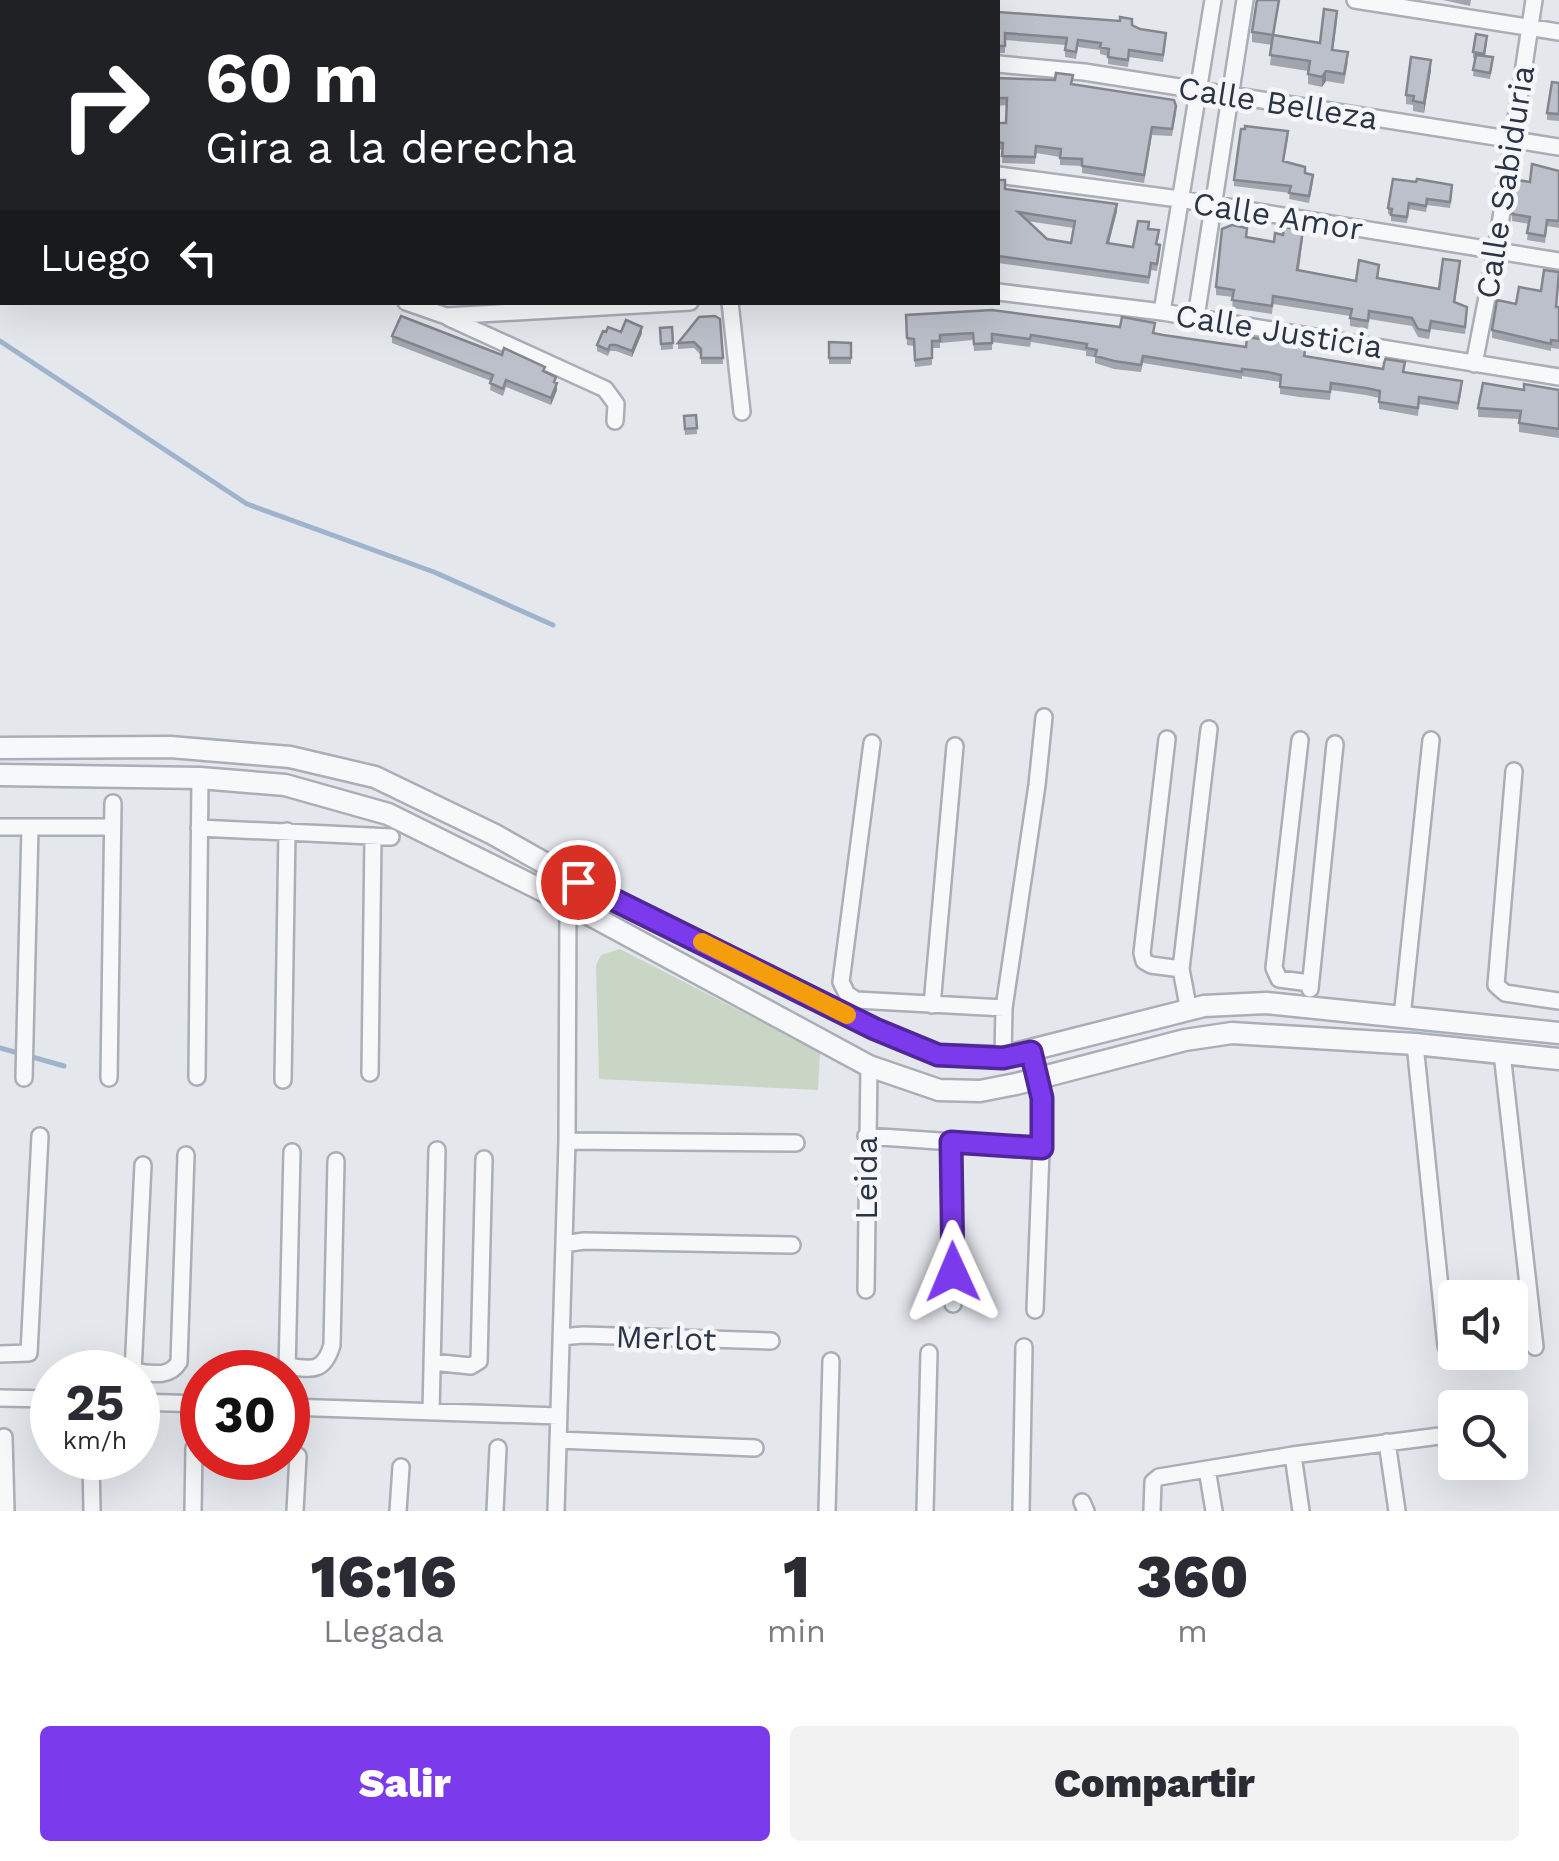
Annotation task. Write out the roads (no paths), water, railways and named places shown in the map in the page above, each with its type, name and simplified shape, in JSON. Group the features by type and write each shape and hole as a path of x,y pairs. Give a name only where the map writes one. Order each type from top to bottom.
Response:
{"street":[{"path":"1162,312 1213,0"},
{"path":"1196,317 1245,0"},
{"path":"1356,0 1419,5 1559,32"},
{"name":"Calle Sabiduria","path":"1474,364 1496,251 1534,0"},
{"name":"Calle Belleza","path":"1000,64 1045,66 1559,147"},
{"name":"Calle Amor","path":"1000,175 1179,199 1559,260"},
{"name":"Calle Justicia","path":"1000,292 1196,317 1559,377"},
{"path":"415,305 605,389 616,404 615,421"},
{"path":"446,316 638,305"},
{"path":"730,305 742,412"},
{"path":"1003,1058 1004,1008 1044,717"},
{"path":"1189,1011 1181,968 1209,729"},
{"path":"1167,738 1142,953 1144,961 1151,965 1181,968"},
{"path":"1300,740 1274,968 1279,979 1310,983"},
{"path":"1402,1017 1431,740"},
{"path":"872,742 841,982 846,994 856,1000 1004,1008"},
{"path":"1308,1007 1334,744"},
{"path":"932,1005 955,746"},
{"path":"1559,1034 1308,1007 1232,1003 1003,1058 938,1055 875,1029 375,777 290,757 170,748 2,748 2,775 200,778 284,785 388,814 568,903 869,1066 940,1090 980,1091 1186,1040 1232,1033 1415,1044 1559,1059"},
{"path":"1514,771 1496,986 1505,993 1559,1001"},
{"path":"197,1076 200,778"},
{"path":"109,1078 113,803"},
{"path":"24,1078 30,826"},
{"path":"0,827 112,827"},
{"path":"200,828 391,837"},
{"path":"282,1080 287,831"},
{"path":"370,1074 373,836"},
{"path":"556,1511 568,903 578,882"},
{"path":"1415,1044 1439,1280"},
{"path":"1031,1052 1042,1098 1035,1310"},
{"path":"1502,1053 1535,1347"},
{"name":"Leida","path":"866,1290 869,1066"},
{"path":"0,1354 29,1353 40,1136"},
{"path":"866,1136 1042,1148"},
{"path":"566,1141 796,1143"},
{"path":"951,1142 953,1304"},
{"path":"431,1412 436,1150"},
{"path":"287,1350 292,1152"},
{"path":"160,1374 174,1370 179,1362 186,1155"},
{"path":"432,1362 471,1366 479,1360 484,1159"},
{"path":"310,1368 327,1361 332,1345 336,1162"},
{"path":"134,1350 143,1165"},
{"path":"564,1244 792,1245"},
{"name":"Merlot","path":"561,1337 583,1334 772,1342"},
{"path":"1021,1511 1024,1347"},
{"path":"925,1511 929,1353"},
{"path":"827,1511 831,1361"},
{"path":"0,1398 30,1399"},
{"path":"310,1408 559,1416"},
{"path":"1152,1511 1153,1482 1159,1478 1438,1436"},
{"path":"4,1437 6,1511"},
{"path":"558,1440 755,1448"},
{"path":"1386,1442 1397,1511"},
{"path":"495,1511 498,1448"},
{"path":"1292,1455 1301,1511"},
{"path":"398,1511 401,1466"},
{"path":"1206,1470 1214,1511"},
{"path":"91,1480 92,1511"},
{"path":"193,1480 193,1511"},
{"path":"296,1511 297,1480"}],"waterway":[{"path":"0,341 247,504 434,572 553,625"},
{"path":"0,1048 64,1066"}]}
